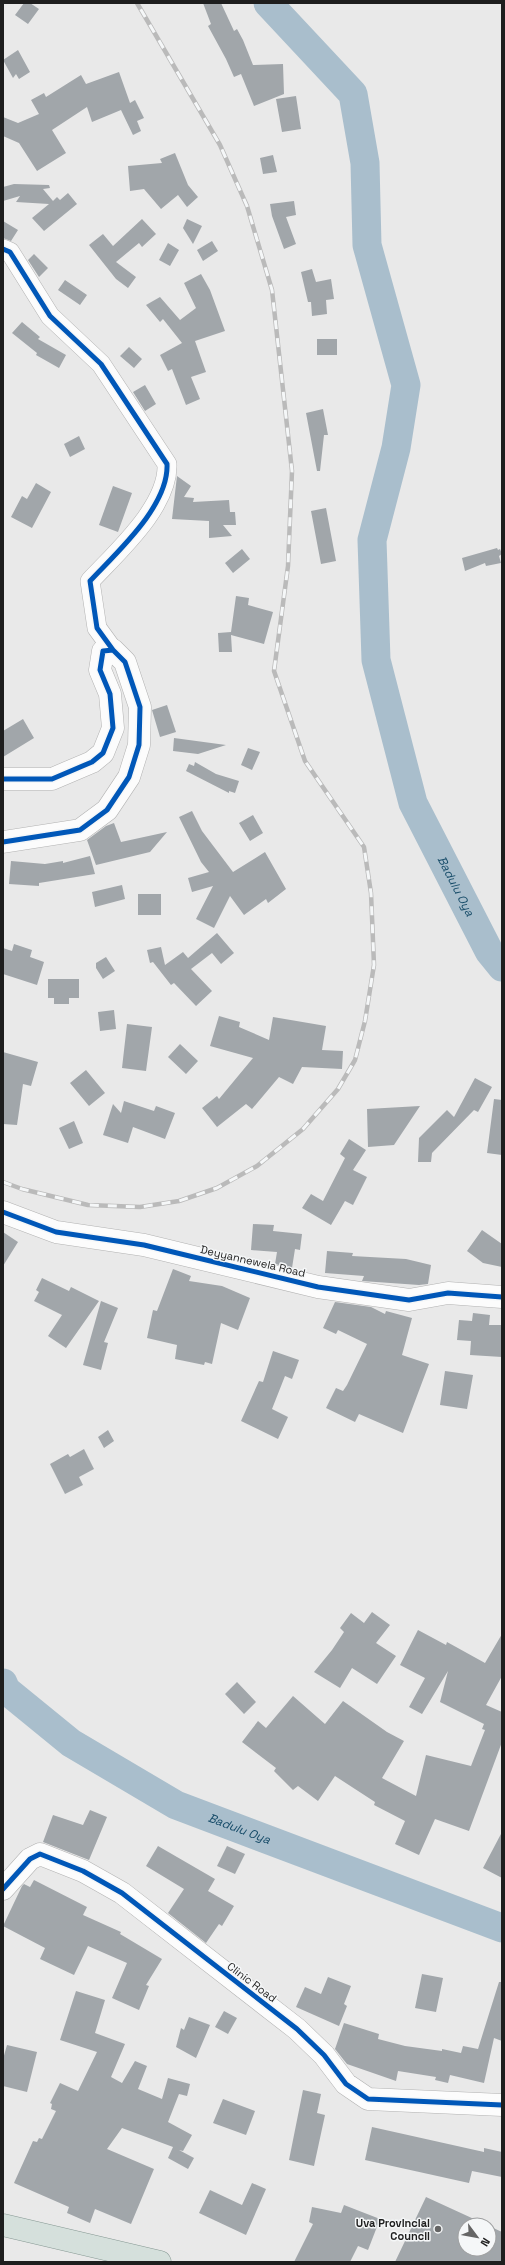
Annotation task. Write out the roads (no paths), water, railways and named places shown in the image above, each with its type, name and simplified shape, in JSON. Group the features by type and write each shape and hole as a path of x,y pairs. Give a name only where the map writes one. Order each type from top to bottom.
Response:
{"main road":[{"path":"3,2225 107,2256 160,2262"}],"street":[{"path":"3,249 10,252 50,316 101,364 167,464 168,478 145,522 90,581 97,628 124,662 140,707 139,745 129,777 107,810 80,830 3,842"},
{"path":"3,779 52,779 92,762 103,753 113,728 110,694 100,670 103,651 113,650"},
{"name":"Deyyannewela Road","path":"3,1212 56,1232 144,1245 318,1287 409,1300 448,1293 502,1297"},
{"name":"Clinic Road","path":"3,1889 30,1859 40,1854 83,1871 122,1893 297,2029 324,2055 346,2084 368,2099 502,2105"}],"waterway":[{"path":"268,3 353,94 365,163 367,245 406,385 396,448 372,540 376,660 413,803 489,951 502,967"},
{"name":"Badulu Oya","path":"3,1683 6,1690 71,1743 176,1805 502,1928"}],"railway":[{"path":"3,1182 22,1189 88,1205 140,1207 179,1201 217,1188 257,1166 303,1129 338,1089 355,1060 365,1021 374,965 371,893 364,847 305,761 274,671 288,566 292,471 272,290 247,206 220,145 137,3"}],"place":[{"name":"Uva Provincial Council","path":"438,2229"}]}
